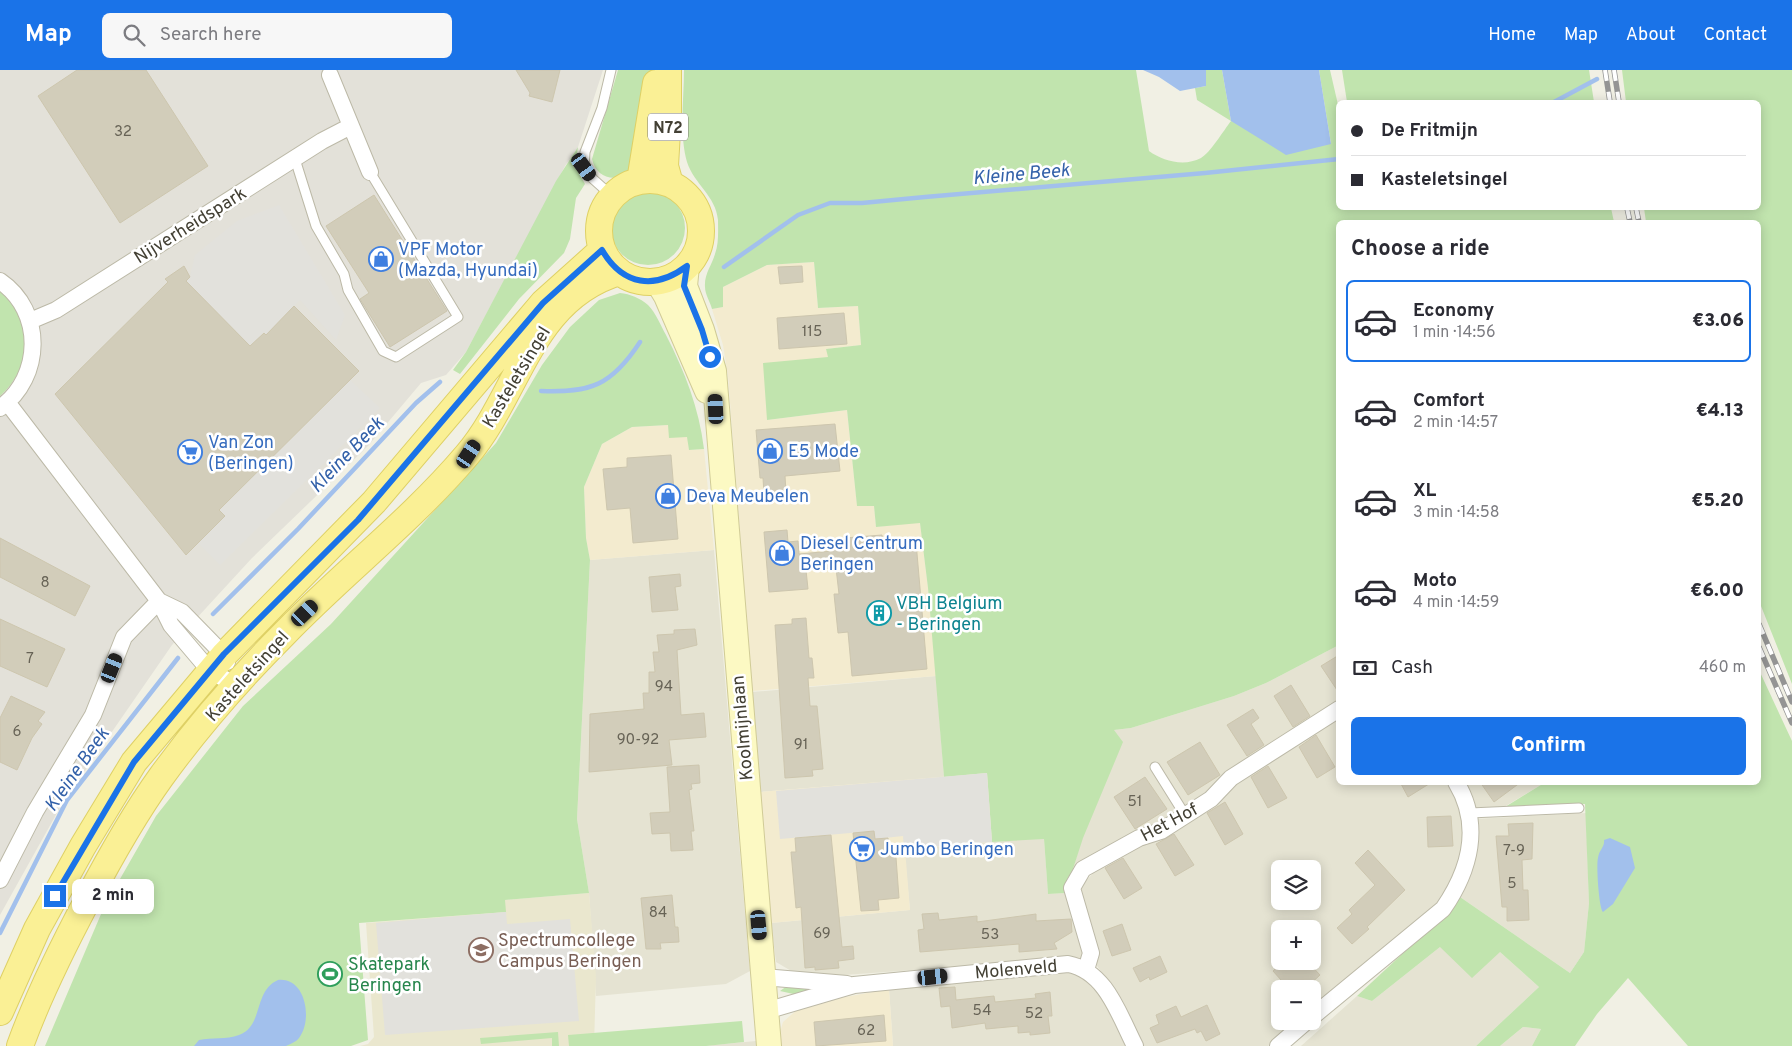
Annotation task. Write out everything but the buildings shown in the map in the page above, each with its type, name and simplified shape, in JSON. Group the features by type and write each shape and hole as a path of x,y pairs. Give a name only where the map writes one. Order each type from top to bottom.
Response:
{"main road":[{"name":"N72","path":"640,181 659,70"},
{"name":"N72","path":"668,70 668,114 664,166 670,184"},
{"path":"655,180 670,184 684,193 694,205 700,221 700,237 696,253 687,266 673,276 657,282 637,280 619,272 609,262 602,250 598,231 602,213 612,196 625,186 640,181 655,180"},
{"name":"Kasteletsingel","path":"0,1012 37,929 83,846 134,762 217,663 358,520 543,303 602,250"},
{"name":"Kasteletsingel","path":"20,1046 64,944 108,860 161,777 236,685 285,632 373,548 411,515 469,454 530,346 557,312 584,288 603,276 619,272"}],"street":[{"path":"330,75 349,127 370,172"},
{"name":"Nijverheidspark","path":"30,322 56,310 349,127"},
{"name":"Koolmijnlaan","path":"687,266 684,286 702,330 714,371 769,1046"},
{"path":"0,281 18,297 30,322 33,339 30,367 18,391 4,405 160,601 182,612 217,663 236,685"},
{"name":"Koolmijnlaan","path":"657,282 666,296 716,409"},
{"path":"0,880 35,812 93,715 124,637 160,601"},
{"name":"Het Hof","path":"1086,970 1091,953 1072,888 1083,869 1139,838 1161,831 1212,799 1231,778 1336,711"},
{"path":"1321,1010 1443,909 1453,894 1461,880 1471,848 1470,814 1457,785"},
{"name":"Molenveld","path":"854,985 1052,965 1068,964 1086,970"},
{"path":"1086,970 1104,987 1135,1046"},
{"path":"763,977 854,985"},
{"path":"766,1012 854,985"},
{"path":"1278,1046 1297,1030"}],"lane":[{"path":"611,70 602,108 585,152 584,167 593,179 612,196"},
{"path":"295,159 316,226 344,274 348,290 384,351 396,357 458,317 370,172"},
{"path":"1156,768 1185,815"},
{"path":"1470,814 1579,808"}],"shaded area":[{"path":"0,70 603,70 578,147 565,166 466,352 446,375 421,383 368,446 252,558 172,645 62,804 0,915"},
{"path":"279,205 345,315 336,340 300,300 266,335 263,333 250,346 186,281 190,277 195,255 237,221"},
{"path":"814,262 818,308 858,306 861,345 826,349 829,357 767,420 847,410 857,505 874,506 876,527 920,522 936,676 752,691 728,376 723,345 712,309 723,307 723,287 767,265"},
{"path":"350,380 380,408 220,565 198,543 225,516 219,510"},
{"path":"669,425 688,437 689,450 704,449 714,550 590,560 586,538 584,487 602,444 632,427"},
{"path":"714,550 750,971 726,984 596,996 589,893 577,819 590,560"},
{"path":"1336,647 1336,705 1189,806 1183,805 1158,765 1151,769 1176,809 1175,815 1072,872 1114,730 1131,728 1234,696 1266,683"},
{"path":"936,676 944,777 760,792 752,692"},
{"path":"1336,718 1336,785 1450,785 1460,804 1465,844 1444,899 1321,1001 1321,980 1271,980 1271,1030 1287,1030 1268,1046 1143,1046 1110,983 1097,966 1079,894 1083,884 1096,870 1228,789"},
{"path":"987,773 992,842 905,849 910,910 771,923 760,792"},
{"path":"987,773 992,842 904,849 903,836 875,839 874,831 780,839 776,791"},
{"path":"1464,785 1541,785 1504,807 1474,810"},
{"path":"1586,813 1589,903 1584,952 1570,973 1460,897 1475,819"},
{"path":"1044,839 1048,894 1066,893 1085,947 1081,958 844,975 793,972 776,962 771,923 910,910 904,849"},
{"name":"Spectrumcollege Campus Beringen","path":"589,893 596,977 594,1046 360,1046 368,1044 374,1037 366,923 505,912 504,900"},
{"name":"Spectrumcollege Campus Beringen","path":"506,912 507,924 570,919 579,1021 385,1035 376,923"},
{"path":"1440,947 1500,952 1539,987 1476,1046 1301,1046 1357,996 1372,1001"},
{"path":"1071,971 1096,986 1127,1046 893,1046 889,989"},
{"path":"889,989 893,1046 781,1046 780,1032 783,1022 799,1008 818,1002"},
{"path":"1523,1027 1541,1029 1532,1046 1500,1046"},
{"path":"756,1041 756,1046 703,1046"}],"green space":[{"path":"618,70 654,70 643,129 630,172 612,178 598,171 592,159"},
{"path":"684,70 1136,70 1149,151 1161,158 1174,162 1188,162 1205,155 1231,121 1331,144 1319,70 1330,70 1337,100 1336,210 1611,210 1614,220 1336,220 1336,647 1266,683 1234,696 1131,728 1114,730 1123,742 1083,838 1072,872 1067,879 1066,893 1048,894 1044,839 992,842 987,773 944,777 928,588 920,523 876,527 874,506 857,506 847,410 767,420 763,363 828,357 826,349 861,345 858,306 818,308 814,262 767,265 723,287 723,307 712,309 706,292 705,282 716,250 718,220 713,204 690,170 683,140"},
{"path":"1206,70 1222,70 1231,121 1197,100 1195,88 1206,86"},
{"path":"1342,70 1589,70 1594,100 1347,100"},
{"path":"1622,70 1792,70 1792,684 1761,606 1761,220 1646,220 1644,210 1761,210 1761,100 1626,100"},
{"path":"578,147 575,166 585,184 576,198 570,239 564,253 519,299 460,374 453,370 466,352 556,181"},
{"path":"648,191 669,197 679,207 685,228 679,249 669,259 648,265 627,259 617,249 611,228 617,207 627,197"},
{"path":"0,290 19,315 25,343 24,357 19,371 0,396"},
{"path":"620,293 635,297 645,303 651,308 658,320 690,390 699,419 704,449 689,450 687,437 669,438 668,425 632,427 602,444 584,487 586,538 590,560 577,819 589,893 505,900 506,912 359,923 368,1040 351,1046 45,1046 104,907 156,816 243,706 331,624 496,443 542,365 570,327 599,300"},
{"path":"1761,674 1792,741 1792,1046 1688,1046 1628,978 1597,1014 1575,1046 1532,1046 1541,1029 1523,1027 1500,1046 1476,1046 1539,987 1500,952 1472,978 1440,947 1372,1001 1357,996 1442,917 1460,897 1570,973 1584,952 1589,903 1585,804 1505,807 1541,785 1761,785"},
{"path":"787,986 824,986 798,995 780,991"},
{"path":"742,1021 744,1042 706,1046 569,1046 568,1035"},
{"path":"558,1032 559,1046 552,1046 552,1038 481,1044 480,1038"}],"water":[{"path":"1143,70 1206,70 1206,86 1180,91 1159,77"},
{"path":"1222,70 1319,70 1331,144 1286,155 1231,121"},
{"path":"1610,838 1630,847 1635,868 1613,904 1603,912 1599,895 1597,862 1604,845 1604,840"},
{"path":"278,980 288,981 295,985 301,992 304,1001 306,1021 296,1041 286,1046 194,1046 199,1040 234,1037 247,1031 256,1017 265,992 270,985"}],"waterway":[{"name":"Kleine Beek","path":"1558,100 1597,79"},
{"name":"Kleine Beek","path":"724,267 798,215 830,203 862,203 1205,173 1336,159"},
{"name":"Kleine Beek","path":"541,391 574,390 587,388 599,383 610,377 620,368 640,342"},
{"name":"Kleine Beek","path":"213,614 298,529 416,403 440,382"},
{"name":"Kleine Beek","path":"0,933 67,800 178,658"}],"railway":[{"path":"1605,70 1610,100"},
{"path":"1614,70 1619,100"},
{"path":"1627,210 1630,220"},
{"path":"1636,210 1639,220"},
{"path":"1761,629 1792,702"},
{"path":"1761,652 1792,723"}],"place":[{"name":"VPF Motor (Mazda, Hyundai)","path":"381,259"},
{"name":"E5 Mode","path":"770,451"},
{"name":"Van Zon (Beringen)","path":"190,452"},
{"name":"Deva Meubelen","path":"668,496"},
{"name":"Diesel Centrum Beringen","path":"782,553"},
{"name":"VBH Belgium - Beringen","path":"879,613"},
{"name":"Jumbo Beringen","path":"862,849"},
{"name":"Spectrumcollege Campus Beringen","path":"481,950"},
{"name":"Skatepark Beringen","path":"330,974"}],"route":[{"path":"55,896 134,762 224,654 358,520 396,473 484,374 543,303 602,250 609,262 619,272 637,280 657,282 673,276 687,266 684,286 702,330 710,357"}]}
